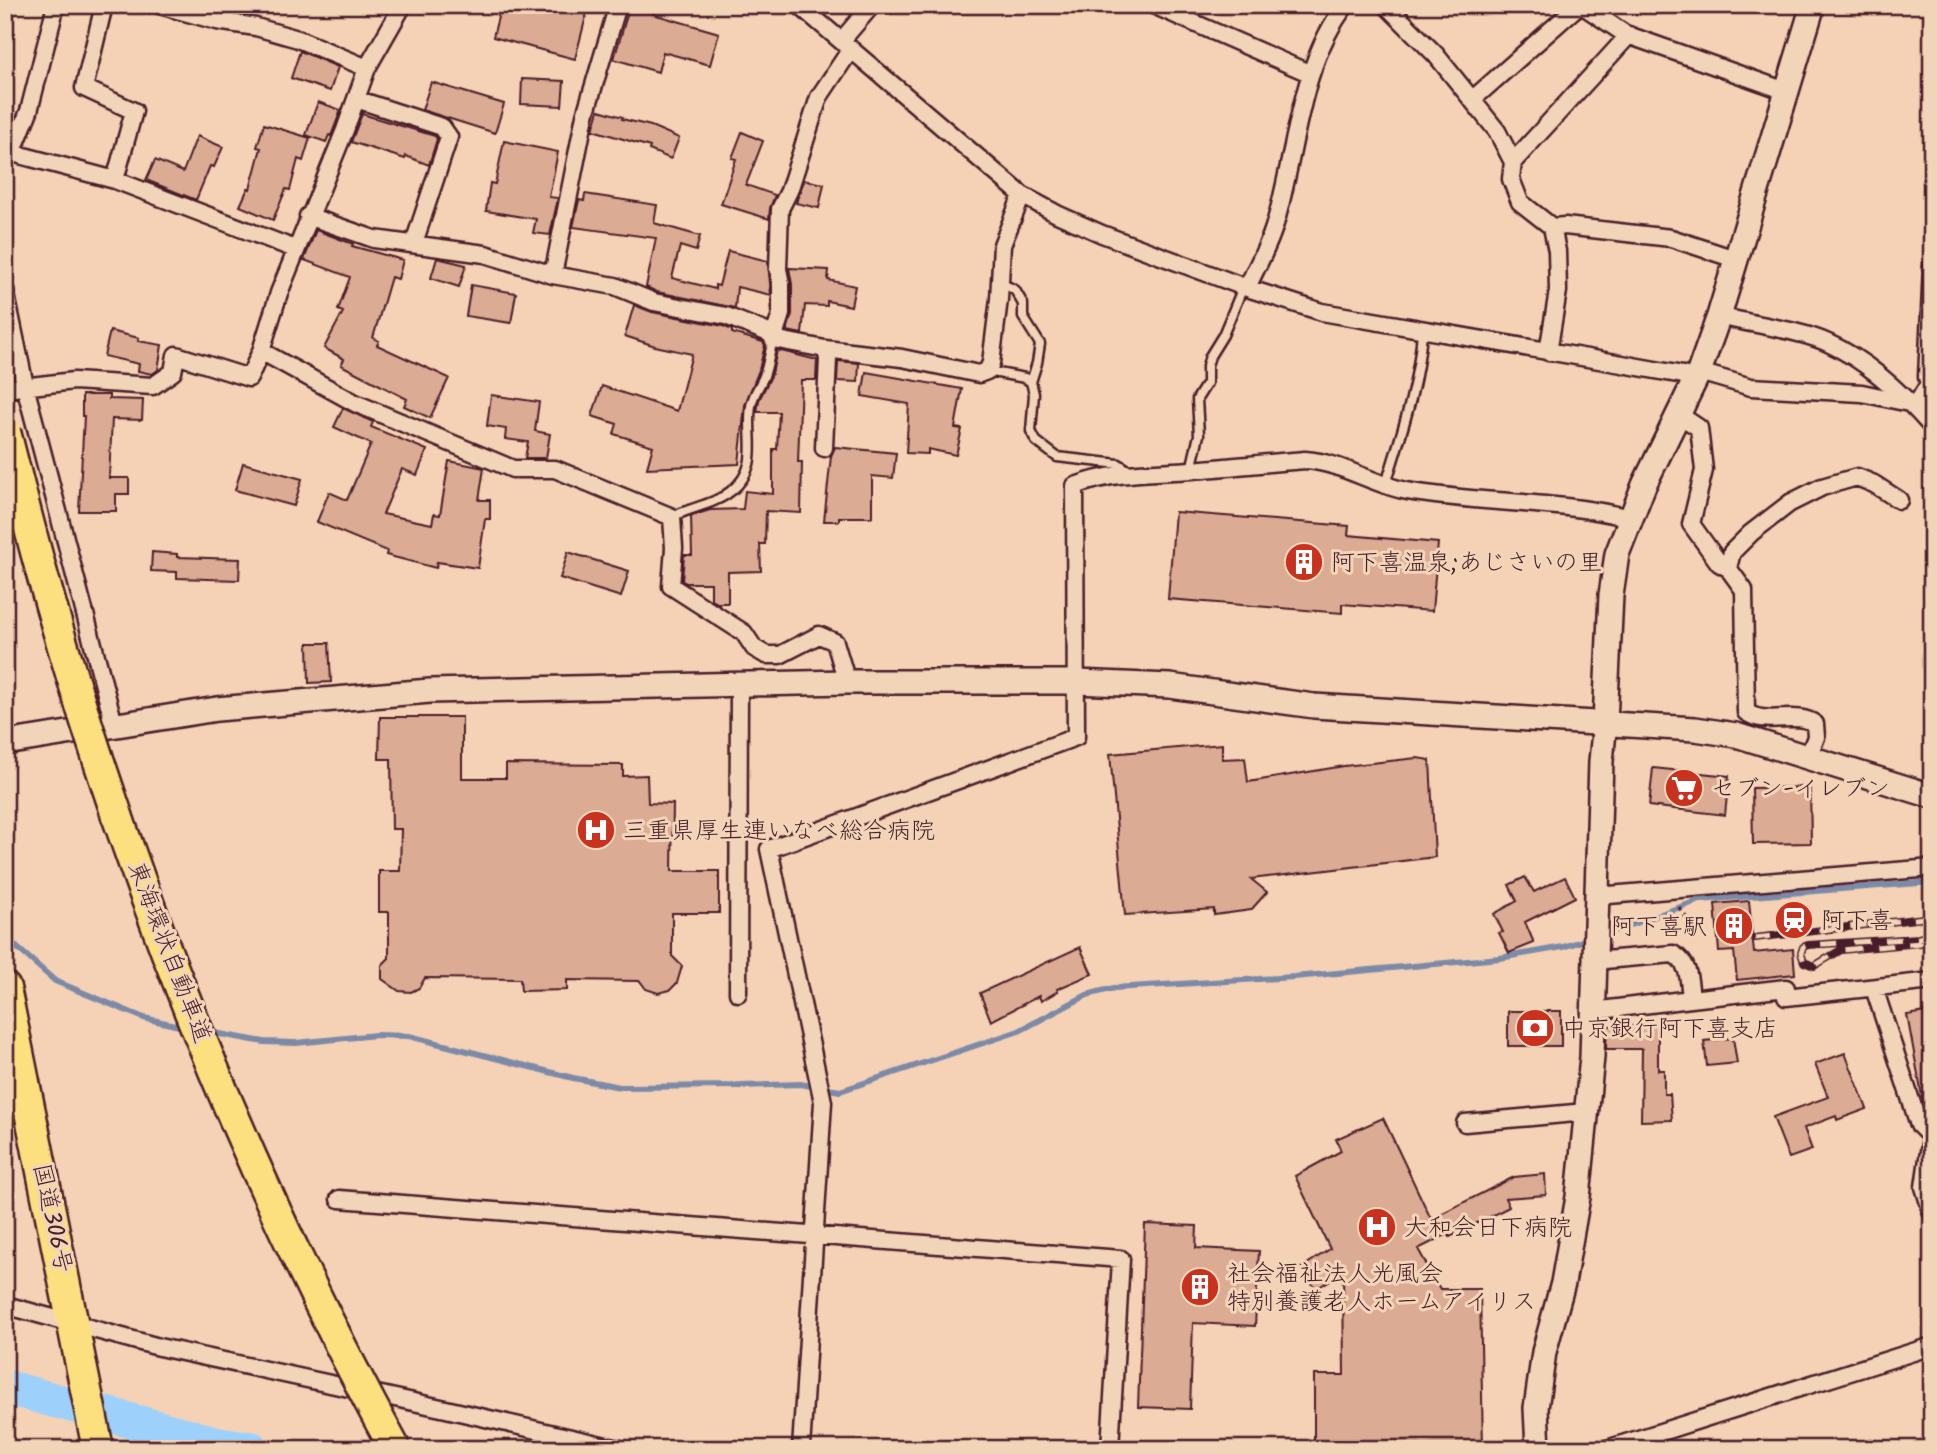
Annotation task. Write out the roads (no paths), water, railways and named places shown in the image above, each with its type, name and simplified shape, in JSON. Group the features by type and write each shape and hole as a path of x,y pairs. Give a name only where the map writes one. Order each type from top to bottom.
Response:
{"highway":[{"name":"東海環状自動車道","path":"5,432 48,595 103,768 162,939 232,1111 293,1246 395,1449"},
{"name":"国道306号","path":"5,988 99,1449"}],"street":[{"path":"56,5 29,111 9,152 115,180 295,249"},
{"path":"104,5 85,88 134,111 115,180"},
{"path":"159,5 298,39 367,68"},
{"path":"5,389 74,381 153,386 173,372 176,355 249,378 261,351 295,249 367,68 403,5"},
{"path":"553,275 585,115 618,5"},
{"path":"799,5 1022,195 1102,234 1245,287 1322,312 1422,331 1751,387 1862,393 1913,405"},
{"path":"773,337 780,314 780,209 789,191 820,97 872,5"},
{"path":"1153,5 1311,74"},
{"path":"1245,287 1274,228 1311,74 1331,24 1346,5"},
{"path":"1386,5 1436,55 1497,131 1513,162 1511,179 1520,202 1552,228 1557,251 1558,291 1548,352"},
{"path":"1473,99 1581,5 1629,35 1786,91"},
{"path":"1538,1449 1536,1408 1544,1352 1563,1283 1578,1197 1592,1057 1601,761 1611,595 1617,554 1630,518 1697,377 1813,5"},
{"path":"1513,162 1629,35"},
{"path":"356,99 442,127 449,137 414,243"},
{"path":"308,216 374,239 485,254 553,275 615,286 654,302 726,316 773,337 825,349 902,358 979,374 987,372 991,363 1004,234 1022,195"},
{"path":"1552,228 1565,226 1671,238 1735,259"},
{"path":"1913,405 1931,383 1927,377 1932,266"},
{"path":"5,290 25,386 114,724"},
{"path":"1718,316 1828,342 1858,360 1913,405 1932,427"},
{"path":"824,449 828,358 825,349"},
{"path":"261,351 355,403 513,470 555,469 672,517 674,548 671,586 744,633 754,648 766,654 779,654 819,635 835,642 847,682"},
{"path":"1678,414 1699,428 1704,470 1690,524 1719,563 1728,568 1744,590 1746,712 1751,716 1809,720 1815,724 1816,737 1808,757"},
{"path":"801,1449 823,1102 769,849 1076,737 1075,486 1094,479 1132,472 1191,470 1304,460 1321,461 1405,490 1595,509 1630,518"},
{"path":"1728,568 1732,552 1751,533 1790,503 1822,487 1857,477 1899,500"},
{"path":"738,993 739,682"},
{"path":"5,743 217,709 430,691 739,682 1077,682 1170,686 1314,706 1695,729 1736,735 1932,796"},
{"path":"1597,896 1932,867"},
{"path":"1595,943 1673,954 1681,958 1688,971 1690,999"},
{"path":"1593,1011 1786,988 1786,997 1932,981"},
{"path":"1874,988 1919,1125 1932,1137 1924,1187 1932,1213"},
{"path":"1465,1123 1586,1112"},
{"path":"339,1199 1121,1259 1110,1449"},
{"path":"5,1305 76,1331 432,1406 619,1449"},
{"path":"1607,1449 1932,1346"}],"lane":[{"path":"999,282 1015,290 1023,304 1023,317 1040,344 1031,382 1034,394 1031,431 1036,441 1057,457 1119,464 1132,472"},
{"path":"1191,470 1199,435 1197,399 1207,383 1210,356 1245,287"},
{"path":"1386,484 1413,385 1422,331"},
{"path":"672,517 688,508 719,500 741,480 751,460 753,447 751,407 764,376 773,337"},
{"path":"987,372 1017,376 1031,382"}],"waterway":[{"path":"1602,935 1700,900 1932,882"},
{"path":"5,937 55,981 144,1018 188,1028"},
{"path":"209,1032 264,1042 296,1043 376,1035 409,1036 573,1078 620,1087 800,1084 840,1091 1019,1031 1087,995 1114,988 1294,977 1500,958 1563,947 1591,938"},
{"path":"5,1387 214,1443 252,1449"}],"railway":[{"path":"1755,938 1932,917"},
{"path":"1932,933 1919,938 1808,945 1803,947 1801,953 1804,962 1814,966 1841,950 1932,942"}],"place":[{"name":"阿下喜温泉;あじさいの里","path":"1304,562"},
{"name":"セブン-イレブン","path":"1684,788"},
{"name":"三重県厚生連いなべ総合病院","path":"596,830"},
{"name":"阿下喜","path":"1794,920"},
{"name":"阿下喜駅","path":"1734,926"},
{"name":"中京銀行阿下喜支店","path":"1535,1028"},
{"name":"大和会日下病院","path":"1377,1227"},
{"name":"社会福祉法人光風会 特別養護老人ホームアイリス","path":"1200,1287"}]}
